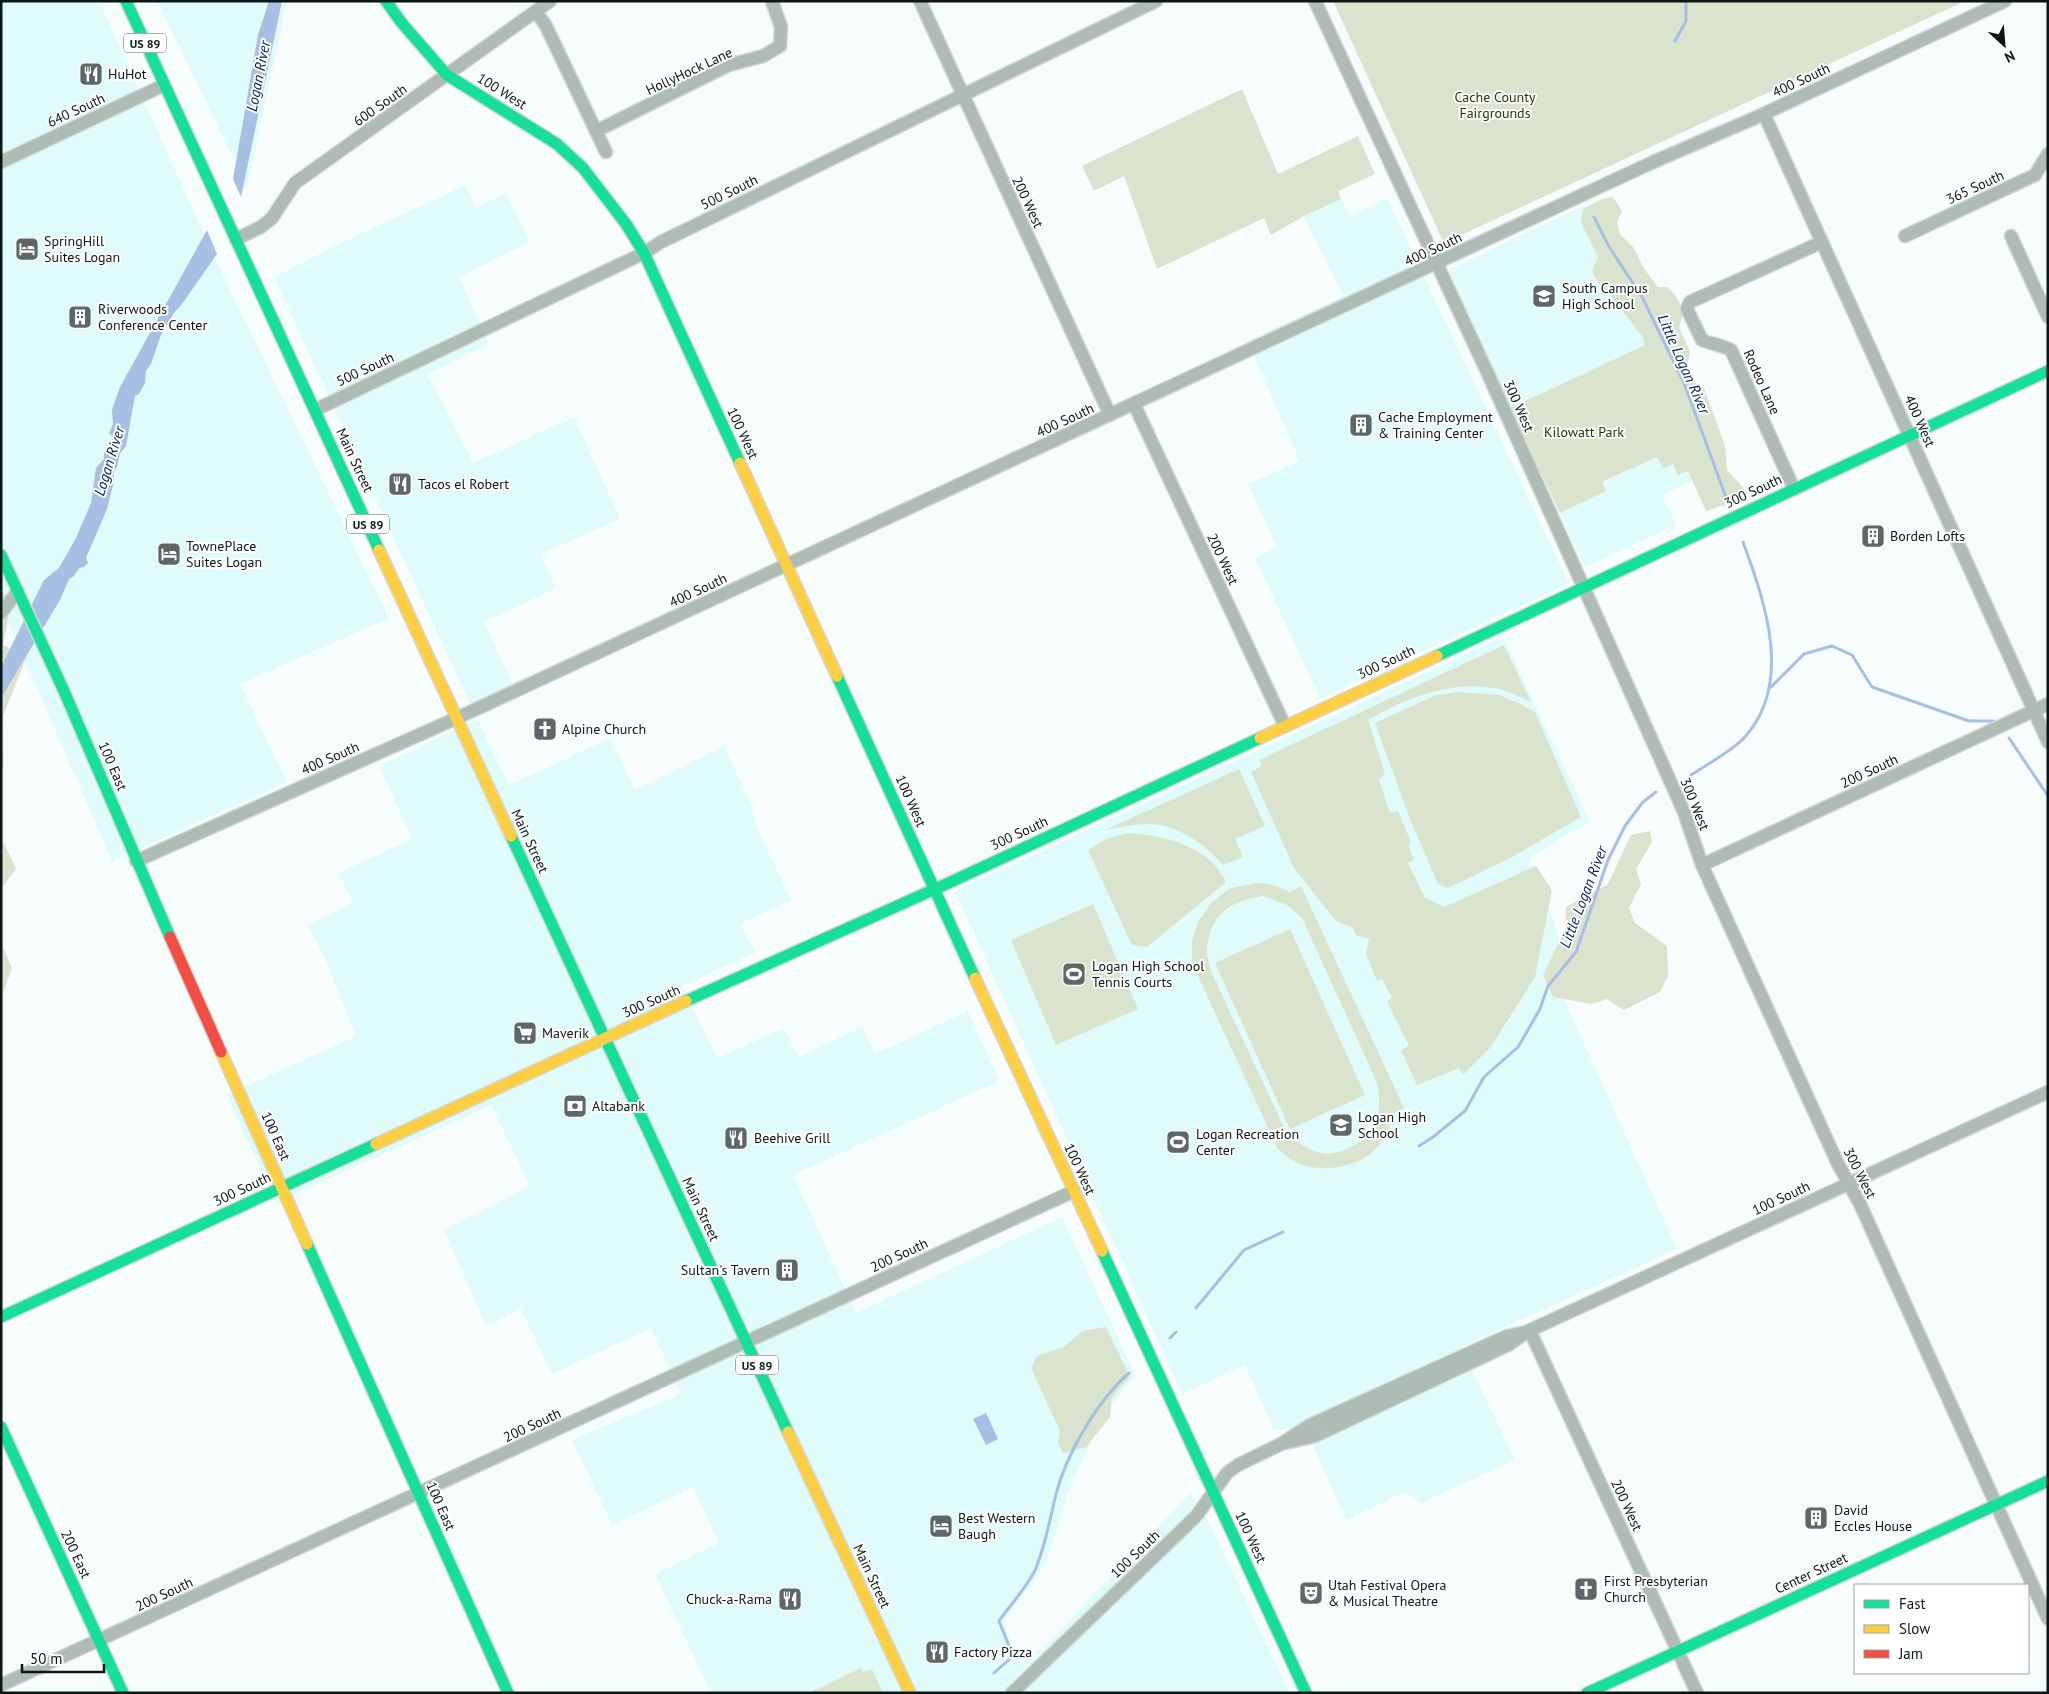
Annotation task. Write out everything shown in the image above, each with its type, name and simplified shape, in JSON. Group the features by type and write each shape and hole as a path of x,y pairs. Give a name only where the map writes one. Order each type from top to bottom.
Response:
{"main road":[{"name":"Main Street","path":"126,1 910,1693"},
{"name":"100 West","path":"386,1 400,22 448,75 557,144 583,168 626,224 644,253 934,889 1306,1693"},
{"name":"300 South","path":"1,1317 605,1038 934,889 2048,371"},
{"name":"100 East","path":"1,556 46,652 136,861 508,1693"},
{"name":"200 East","path":"1,1427 124,1693"},
{"name":"Center Street","path":"1587,1693 2048,1481"}],"street":[{"name":"600 South","path":"236,239 261,227 272,218 295,183 550,1"},
{"name":"HollyHock Lane","path":"596,131 729,65 763,56 780,46 781,27 772,1"},
{"name":"200 West","path":"920,1 1110,415"},
{"name":"500 South","path":"315,410 644,253 661,242 1156,1"},
{"name":"300 West","path":"1315,1 1583,586 1684,812 1702,865 1838,1164 1850,1183 2048,1619"},
{"name":"400 South","path":"136,861 457,718 787,566 1651,162 1764,114 2005,1"},
{"path":"536,11 546,26 606,152"},
{"name":"640 South","path":"1,162 164,85"},
{"name":"400 West","path":"1764,114 2048,742"},
{"name":"365 South","path":"1905,236 2035,175 2048,154"},
{"path":"2011,236 2048,317"},
{"name":"Rodeo Lane","path":"1794,489 1731,350 1702,340 1687,309 1690,302 1822,242"},
{"name":"200 West","path":"1134,404 1285,726"},
{"path":"1,613 18,591"},
{"name":"200 South","path":"1702,865 2048,704"},
{"name":"100 South","path":"1012,1693 1186,1526 1227,1473 1238,1465 1282,1444 1315,1436 1510,1344 1528,1331 2048,1092"},
{"name":"200 South","path":"1,1685 1074,1191"},
{"name":"200 West","path":"1528,1331 1697,1693"}],"shaded area":[{"path":"1,1 99,1 219,267 389,618 240,684 287,782 112,861 1,605"},
{"path":"157,1 287,1 247,187"},
{"path":"466,185 475,208 506,193 530,242 459,277 489,344 428,374 473,463 574,417 620,519 540,554 556,588 484,622 513,685 470,704 274,277 337,245"},
{"path":"1387,198 1569,584 1320,698 1255,558 1277,547 1248,484 1300,461 1247,341 1343,296 1304,216 1341,199 1351,216"},
{"name":"South Campus High School","path":"1585,205 1650,342 1510,408 1449,270"},
{"path":"1657,457 1688,471 1692,481 1662,495 1676,525 1585,567 1560,513 1606,491 1602,483"},
{"name":"Logan High School","path":"1503,637 1590,821 1530,857 1558,934 1564,999 1677,1249 1461,1347 1515,1460 1421,1503 1405,1492 1346,1520 1305,1428 1274,1430 1245,1365 1182,1394 955,891"},
{"path":"478,720 509,785 611,738 635,790 724,746 752,806 755,824 791,900 740,924 755,952 682,986 717,1058 784,1028 798,1057 862,1027 875,1054 968,1011 999,1081 793,1175 856,1313 1062,1217 1135,1375 1103,1416 1067,1494 1046,1563 1003,1623 1021,1665 1051,1640 1190,1493 1207,1518 1289,1693 872,1693 861,1668 809,1693 711,1693 655,1574 719,1543 693,1487 612,1525 572,1440 681,1394 651,1328 552,1374 521,1309 486,1326 444,1230 530,1186 491,1105 276,1203 227,1095 356,1036 327,963 308,925 353,903 339,873 412,839 379,766"}],"green space":[{"name":"Cache County Fairgrounds","path":"1333,1 1965,1 1444,243"},
{"path":"1242,89 1278,174 1358,136 1375,174 1338,191 1341,199 1304,216 1271,235 1264,218 1157,269 1124,176 1094,191 1082,166"},
{"name":"Kilowatt Park","path":"1613,197 1622,211 1617,222 1620,234 1633,247 1645,270 1658,287 1668,287 1681,306 1682,315 1679,327 1690,352 1687,367 1695,383 1704,388 1725,446 1727,470 1748,493 1741,503 1720,506 1706,511 1688,471 1678,475 1673,464 1663,468 1657,457 1602,482 1606,491 1560,513 1510,408 1645,345 1642,336 1611,296 1603,292 1592,271 1598,257 1581,223 1583,209 1602,199"},
{"path":"1,590 11,603 3,645 27,656 3,716 4,766 1,773"},
{"path":"1504,645 1531,702 1503,690 1467,686 1450,688 1416,697 1368,720 1385,774 1379,780 1390,813 1398,811 1411,842 1408,845 1414,860 1408,863 1425,898 1444,907 1536,866 1552,890 1535,977 1490,1048 1463,1075 1459,1068 1417,1085 1401,1050 1409,1046 1387,1001 1392,998 1382,979 1377,981 1366,954 1369,939 1356,935 1353,928 1336,921 1294,868 1251,772 1262,766 1259,760"},
{"path":"1461,692 1499,695 1535,712 1581,817 1512,857 1448,888 1438,884 1410,819 1375,723 1436,695"},
{"path":"1239,769 1265,826 1235,839 1243,857 1223,865 1210,851 1195,840 1169,827 1160,825 1140,824 1105,830"},
{"path":"1650,831 1652,842 1636,869 1641,884 1629,908 1635,923 1667,946 1668,976 1660,992 1624,1010 1607,999 1591,1004 1553,997 1543,975 1565,930 1566,907 1608,884 1631,835"},
{"path":"1129,833 1171,840 1198,851 1209,860 1226,882 1147,947 1132,945 1088,850 1108,838"},
{"path":"1,837 16,869 1,889"},
{"path":"1258,883 1273,885 1290,892 1301,886 1404,1108 1394,1113 1382,1141 1371,1153 1362,1159 1339,1167 1315,1168 1294,1161 1278,1149 1192,963 1192,941 1198,922 1212,902 1231,888","holes":["1264,896 1287,905 1302,918 1375,1078 1378,1089 1379,1110 1372,1129 1358,1143 1334,1153 1324,1154 1316,1152 1287,1134 1212,974 1207,957 1212,928 1216,920 1229,908 1245,900"]},
{"name":"Logan High School Tennis Courts","path":"1093,904 1138,1009 1056,1045 1011,940"},
{"path":"1290,929 1365,1095 1290,1129 1215,963"},
{"path":"1,942 12,968 1,999"},
{"path":"1106,1327 1130,1377 1112,1397 1110,1417 1086,1447 1063,1453 1058,1443 1060,1431 1031,1368 1037,1356 1064,1347 1082,1331"},
{"path":"861,1668 863,1672 872,1669 883,1693 809,1693"}],"water":[{"name":"Logan River","path":"269,1 282,1 241,197 233,179 258,35"},
{"name":"Logan River","path":"207,230 217,254 174,313 161,335 151,364 146,371 145,383 139,394 135,396 126,446 120,453 117,467 114,471 113,485 107,509 86,558 88,563 84,567 79,568 74,576 69,579 60,600 1,698 1,667 44,580 59,568 76,538 91,503 96,468 104,459 104,452 111,446 113,437 109,433 113,424 112,410 120,387"},
{"path":"986,1413 998,1439 986,1445 973,1419"}],"waterway":[{"name":"Little Logan River","path":"1675,41 1686,21 1686,1"},
{"name":"Little Logan River","path":"1594,217 1608,245 1642,297 1684,383 1727,500"},
{"name":"Little Logan River","path":"1691,775 1726,753 1744,738 1759,717 1768,693 1771,668 1766,616 1743,542"},
{"path":"1771,687 1804,654 1832,646 1852,655 1872,687 1969,721 1993,721"},
{"path":"2009,738 2048,796"},
{"name":"Little Logan River","path":"1419,1146 1465,1111 1484,1077 1518,1047 1540,1009 1548,986 1576,952 1608,860 1625,826 1643,802 1656,792"},
{"name":"Little Logan River","path":"1196,1308 1244,1250 1283,1232"},
{"name":"Little Logan River","path":"1170,1338 1176,1332"},
{"name":"Little Logan River","path":"994,1673 1013,1656 999,1621 1033,1575 1045,1540 1061,1478 1075,1445 1106,1398 1129,1373"}],"traffic: fast":[{"path":"126,1 379,550"},
{"path":"386,1 401,22 447,75 557,144 583,168 626,224 644,253 740,463"},
{"path":"1437,656 2048,371"},
{"path":"1,555 64,691 170,937"},
{"path":"837,676 975,978"},
{"path":"686,1001 953,881 1260,738"},
{"path":"511,836 788,1432"},
{"path":"1,1317 376,1144"},
{"path":"307,1244 508,1693"},
{"path":"1102,1251 1306,1693"},
{"path":"1,1427 123,1693"},
{"path":"1587,1693 2048,1481"}],"traffic: slow":[{"path":"740,463 837,676"},
{"path":"379,550 511,836"},
{"path":"1260,738 1437,656"},
{"path":"975,978 1102,1251"},
{"path":"376,1144 686,1001"},
{"path":"221,1052 307,1244"},
{"path":"788,1432 910,1693"}],"traffic: jam":[{"path":"170,937 221,1052"}],"place":[{"name":"HuHot","path":"91,74"},
{"name":"SpringHill Suites Logan","path":"27,249"},
{"name":"South Campus High School","path":"1544,296"},
{"name":"Riverwoods Conference Center","path":"80,317"},
{"name":"Cache Employment & Training Center","path":"1361,425"},
{"name":"Tacos el Robert","path":"400,484"},
{"name":"Borden Lofts","path":"1873,536"},
{"name":"TownePlace Suites Logan","path":"169,554"},
{"name":"Alpine Church","path":"545,729"},
{"name":"Logan High School Tennis Courts","path":"1074,974"},
{"name":"Maverik","path":"525,1033"},
{"name":"Altabank","path":"575,1106"},
{"name":"Logan High School","path":"1341,1125"},
{"name":"Beehive Grill","path":"736,1138"},
{"name":"Logan Recreation Center","path":"1178,1142"},
{"name":"Sultan's Tavern","path":"787,1270"},
{"name":"David Eccles House","path":"1816,1518"},
{"name":"Best Western Baugh","path":"941,1526"},
{"name":"First Presbyterian Church","path":"1586,1589"},
{"name":"Utah Festival Opera & Musical Theatre","path":"1311,1593"},
{"name":"Chuck-a-Rama","path":"790,1599"},
{"name":"Factory Pizza","path":"937,1652"}]}
